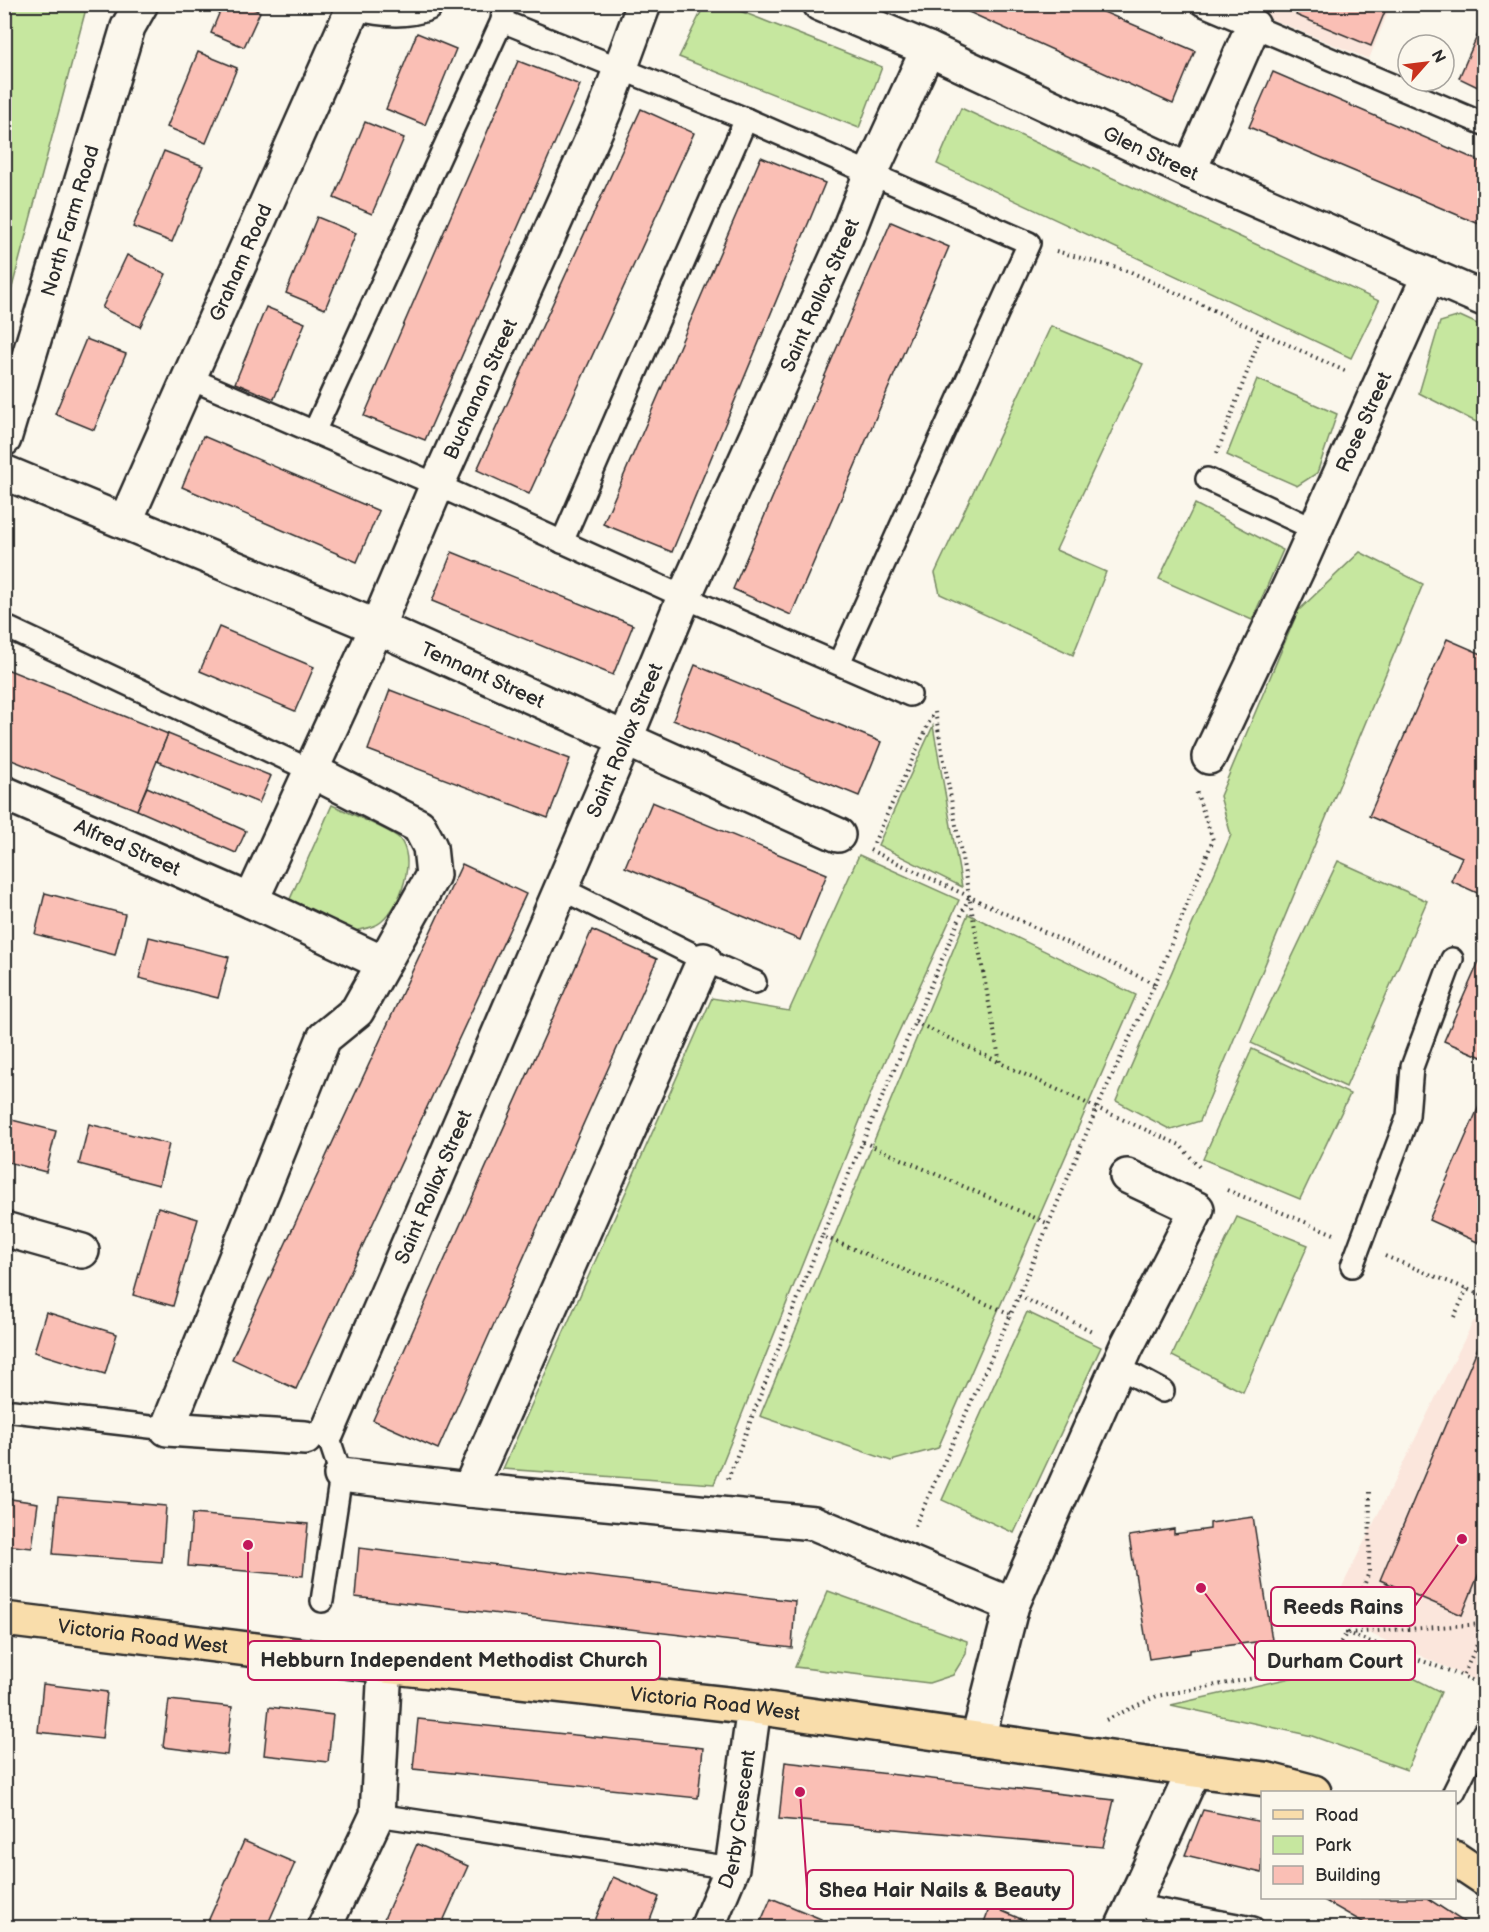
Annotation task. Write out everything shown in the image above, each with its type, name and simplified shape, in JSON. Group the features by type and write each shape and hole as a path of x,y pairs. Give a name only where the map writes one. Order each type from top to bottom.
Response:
{"main road":[{"name":"Victoria Road West","path":"4,1619 386,1666 754,1707 1265,1779 1310,1791"},
{"path":"1456,1859 1485,1878"}],"street":[{"name":"North Farm Road","path":"4,439 128,27 141,4"},
{"path":"357,4 382,9 416,8 426,4"},
{"name":"Graham Road","path":"125,522 357,4"},
{"name":"Buchanan Street","path":"312,771 605,110 644,4"},
{"name":"Glen Street","path":"820,4 928,49 1189,171 1485,299"},
{"path":"1189,171 1253,26"},
{"name":"Saint Rollox Street","path":"316,1436 560,888 684,597 846,237 871,173 928,49"},
{"name":"Rose Street","path":"1209,757 1316,530 1429,275"},
{"name":"Tennant Street","path":"4,472 377,627 838,835"},
{"path":"251,901 312,771 419,826 430,847 433,875 357,1011 324,1038 167,1429 316,1436"},
{"name":"Alfred Street","path":"4,793 251,901 383,963"},
{"path":"469,1490 704,960"},
{"path":"978,1739 1012,1605 1122,1358 1197,1209 1127,1176"},
{"path":"4,1229 82,1251"},
{"path":"341,1475 469,1490 814,1523 1012,1605"},
{"path":"324,1928 377,1815 386,1666"},
{"name":"Derby Crescent","path":"707,1928 732,1868 754,1707"},
{"path":"1127,1916 1194,1770"}],"lane":[{"path":"1202,4 1485,124"},
{"path":"314,432 503,13 621,69 746,119 871,173 1029,243 839,663"},
{"path":"562,542 746,119"},
{"path":"189,378 437,485 684,597 910,695"},
{"path":"1207,479 1316,530"},
{"path":"4,626 312,771"},
{"path":"560,888 704,960 755,982"},
{"path":"1352,1266 1408,1116 1412,1067 1452,959"},
{"path":"1122,1358 1163,1391"},
{"path":"13,1411 167,1429"},
{"path":"316,1436 341,1475 322,1601"},
{"path":"1455,1791 1485,1732"},
{"path":"377,1815 732,1868"},
{"path":"1127,1916 1253,1928"}],"path":[{"path":"1029,243 1131,272 1379,387"},
{"path":"1207,479 1262,332"},
{"path":"871,850 935,710 1000,1063"},
{"path":"900,1559 1019,1296 1097,1108 1155,984 1212,840 1195,790 1209,757"},
{"path":"838,835 1155,984"},
{"path":"715,1514 822,1236 969,897"},
{"path":"915,1022 1180,1145 1207,1177"},
{"path":"863,1142 1049,1224"},
{"path":"822,1236 1011,1314"},
{"path":"1454,1317 1467,1289"},
{"path":"1019,1296 1122,1358"},
{"path":"1105,1720 1157,1696 1309,1668 1337,1647 1347,1633 1369,1572 1370,1492"},
{"path":"1347,1633 1485,1624"},
{"path":"1463,1676 1485,1629"},
{"path":"1347,1633 1485,1686"}],"shaded area":[{"path":"1237,5 1391,5 1369,59"},
{"path":"1484,1315 1484,1684 1328,1615 1473,1322"}],"green space":[{"path":"705,4 725,5 882,67 859,128 679,57"},
{"path":"4,5 87,5 5,314 4,314"},
{"path":"961,108 1379,301 1351,358 937,164"},
{"path":"1460,316 1484,327 1484,426 1419,393 1440,322"},
{"path":"1051,326 1143,364 1056,550 1106,572 1073,655 940,594 935,573"},
{"path":"1257,379 1337,414 1317,473 1297,486 1227,455"},
{"path":"1195,504 1283,550 1252,620 1159,579"},
{"path":"1360,552 1423,584 1200,1121 1171,1130 1116,1101 1231,835 1220,796 1298,611"},
{"path":"933,726 962,887 878,845"},
{"path":"332,805 395,835 404,847 407,858 406,870 400,894 388,915 372,927 354,931 290,899"},
{"path":"859,855 959,900 873,1088 714,1484 503,1469 712,998 789,1011"},
{"path":"1338,861 1427,901 1346,1087 1251,1043"},
{"path":"968,914 1136,995 938,1448 891,1461 760,1416"},
{"path":"1252,1049 1350,1094 1300,1199 1203,1159"},
{"path":"1237,1217 1308,1245 1243,1392 1172,1356"},
{"path":"1027,1312 1101,1347 1014,1533 942,1500"},
{"path":"828,1591 967,1641 966,1654 953,1675 929,1683 795,1667"},
{"path":"1351,1646 1441,1692 1407,1770 1312,1736 1171,1705 1330,1669"}],"building":[{"path":"223,4 244,4 260,12 244,47 211,33"},
{"path":"951,4 1085,4 1195,51 1173,104"},
{"path":"1300,4 1388,4 1371,46 1296,15"},
{"path":"1484,20 1484,90 1459,78"},
{"path":"417,33 456,49 425,125 386,109"},
{"path":"198,52 237,68 206,143 167,127"},
{"path":"518,61 580,85 425,440 364,416"},
{"path":"1273,72 1484,163 1484,226 1249,127"},
{"path":"641,109 694,133 529,494 477,470"},
{"path":"365,122 404,138 372,214 334,198"},
{"path":"164,151 203,166 172,242 133,227"},
{"path":"761,157 825,183 672,552 603,524"},
{"path":"317,217 356,233 325,309 286,293"},
{"path":"891,222 949,247 791,615 733,589"},
{"path":"127,255 166,274 140,327 102,308"},
{"path":"266,307 305,323 274,399 235,383"},
{"path":"86,339 126,354 94,430 55,414"},
{"path":"203,436 379,511 357,562 182,487"},
{"path":"452,552 633,625 613,675 432,601"},
{"path":"219,627 314,667 295,711 200,671"},
{"path":"1447,639 1484,655 1484,896 1451,881 1462,857 1369,816"},
{"path":"695,665 881,742 859,796 673,720"},
{"path":"4,668 168,734 137,810 4,757"},
{"path":"390,690 570,759 548,818 368,750"},
{"path":"168,734 271,776 259,803 157,761"},
{"path":"147,787 246,831 236,853 137,810"},
{"path":"652,802 827,874 800,940 625,867"},
{"path":"462,864 526,894 296,1389 232,1359"},
{"path":"45,893 125,914 115,955 35,934"},
{"path":"592,930 657,959 438,1449 373,1420"},
{"path":"149,937 229,957 218,998 139,978"},
{"path":"1484,950 1484,1058 1444,1041"},
{"path":"1484,1095 1484,1245 1429,1220"},
{"path":"4,1118 56,1131 46,1172 4,1161"},
{"path":"89,1124 169,1144 159,1185 79,1164"},
{"path":"158,1207 198,1219 173,1306 133,1295"},
{"path":"46,1312 117,1334 105,1374 34,1352"},
{"path":"1484,1333 1484,1561 1462,1615 1380,1580"},
{"path":"58,1497 166,1506 162,1562 53,1554"},
{"path":"4,1498 38,1503 32,1548 4,1545"},
{"path":"192,1514 308,1524 303,1576 188,1566"},
{"path":"1253,1517 1272,1640 1190,1650 1190,1653 1149,1659 1129,1536 1174,1529 1174,1534 1210,1529 1210,1523"},
{"path":"359,1548 795,1601 792,1648 355,1597"},
{"path":"43,1684 107,1692 102,1739 38,1732"},
{"path":"169,1700 232,1707 227,1755 163,1747"},
{"path":"269,1707 333,1715 328,1762 264,1755"},
{"path":"418,1719 703,1748 698,1798 413,1769"},
{"path":"785,1762 1114,1800 1103,1847 779,1819"},
{"path":"1203,1810 1261,1822 1261,1873 1185,1855"},
{"path":"244,1841 295,1863 266,1928 205,1928"},
{"path":"417,1844 468,1866 440,1928 380,1928"},
{"path":"613,1877 659,1897 647,1928 592,1928"},
{"path":"771,1898 821,1919 818,1928 758,1928"},
{"path":"1322,1899 1429,1899 1473,1928 1373,1928"},
{"path":"990,1906 1021,1919 1017,1928 982,1928"}],"place":[{"name":"Reeds Rains","path":"1462,1539"},
{"name":"Hebburn Independent Methodist Church","path":"248,1545"},
{"name":"Durham Court","path":"1201,1588"},
{"name":"Shea Hair Nails & Beauty","path":"800,1792"}]}
